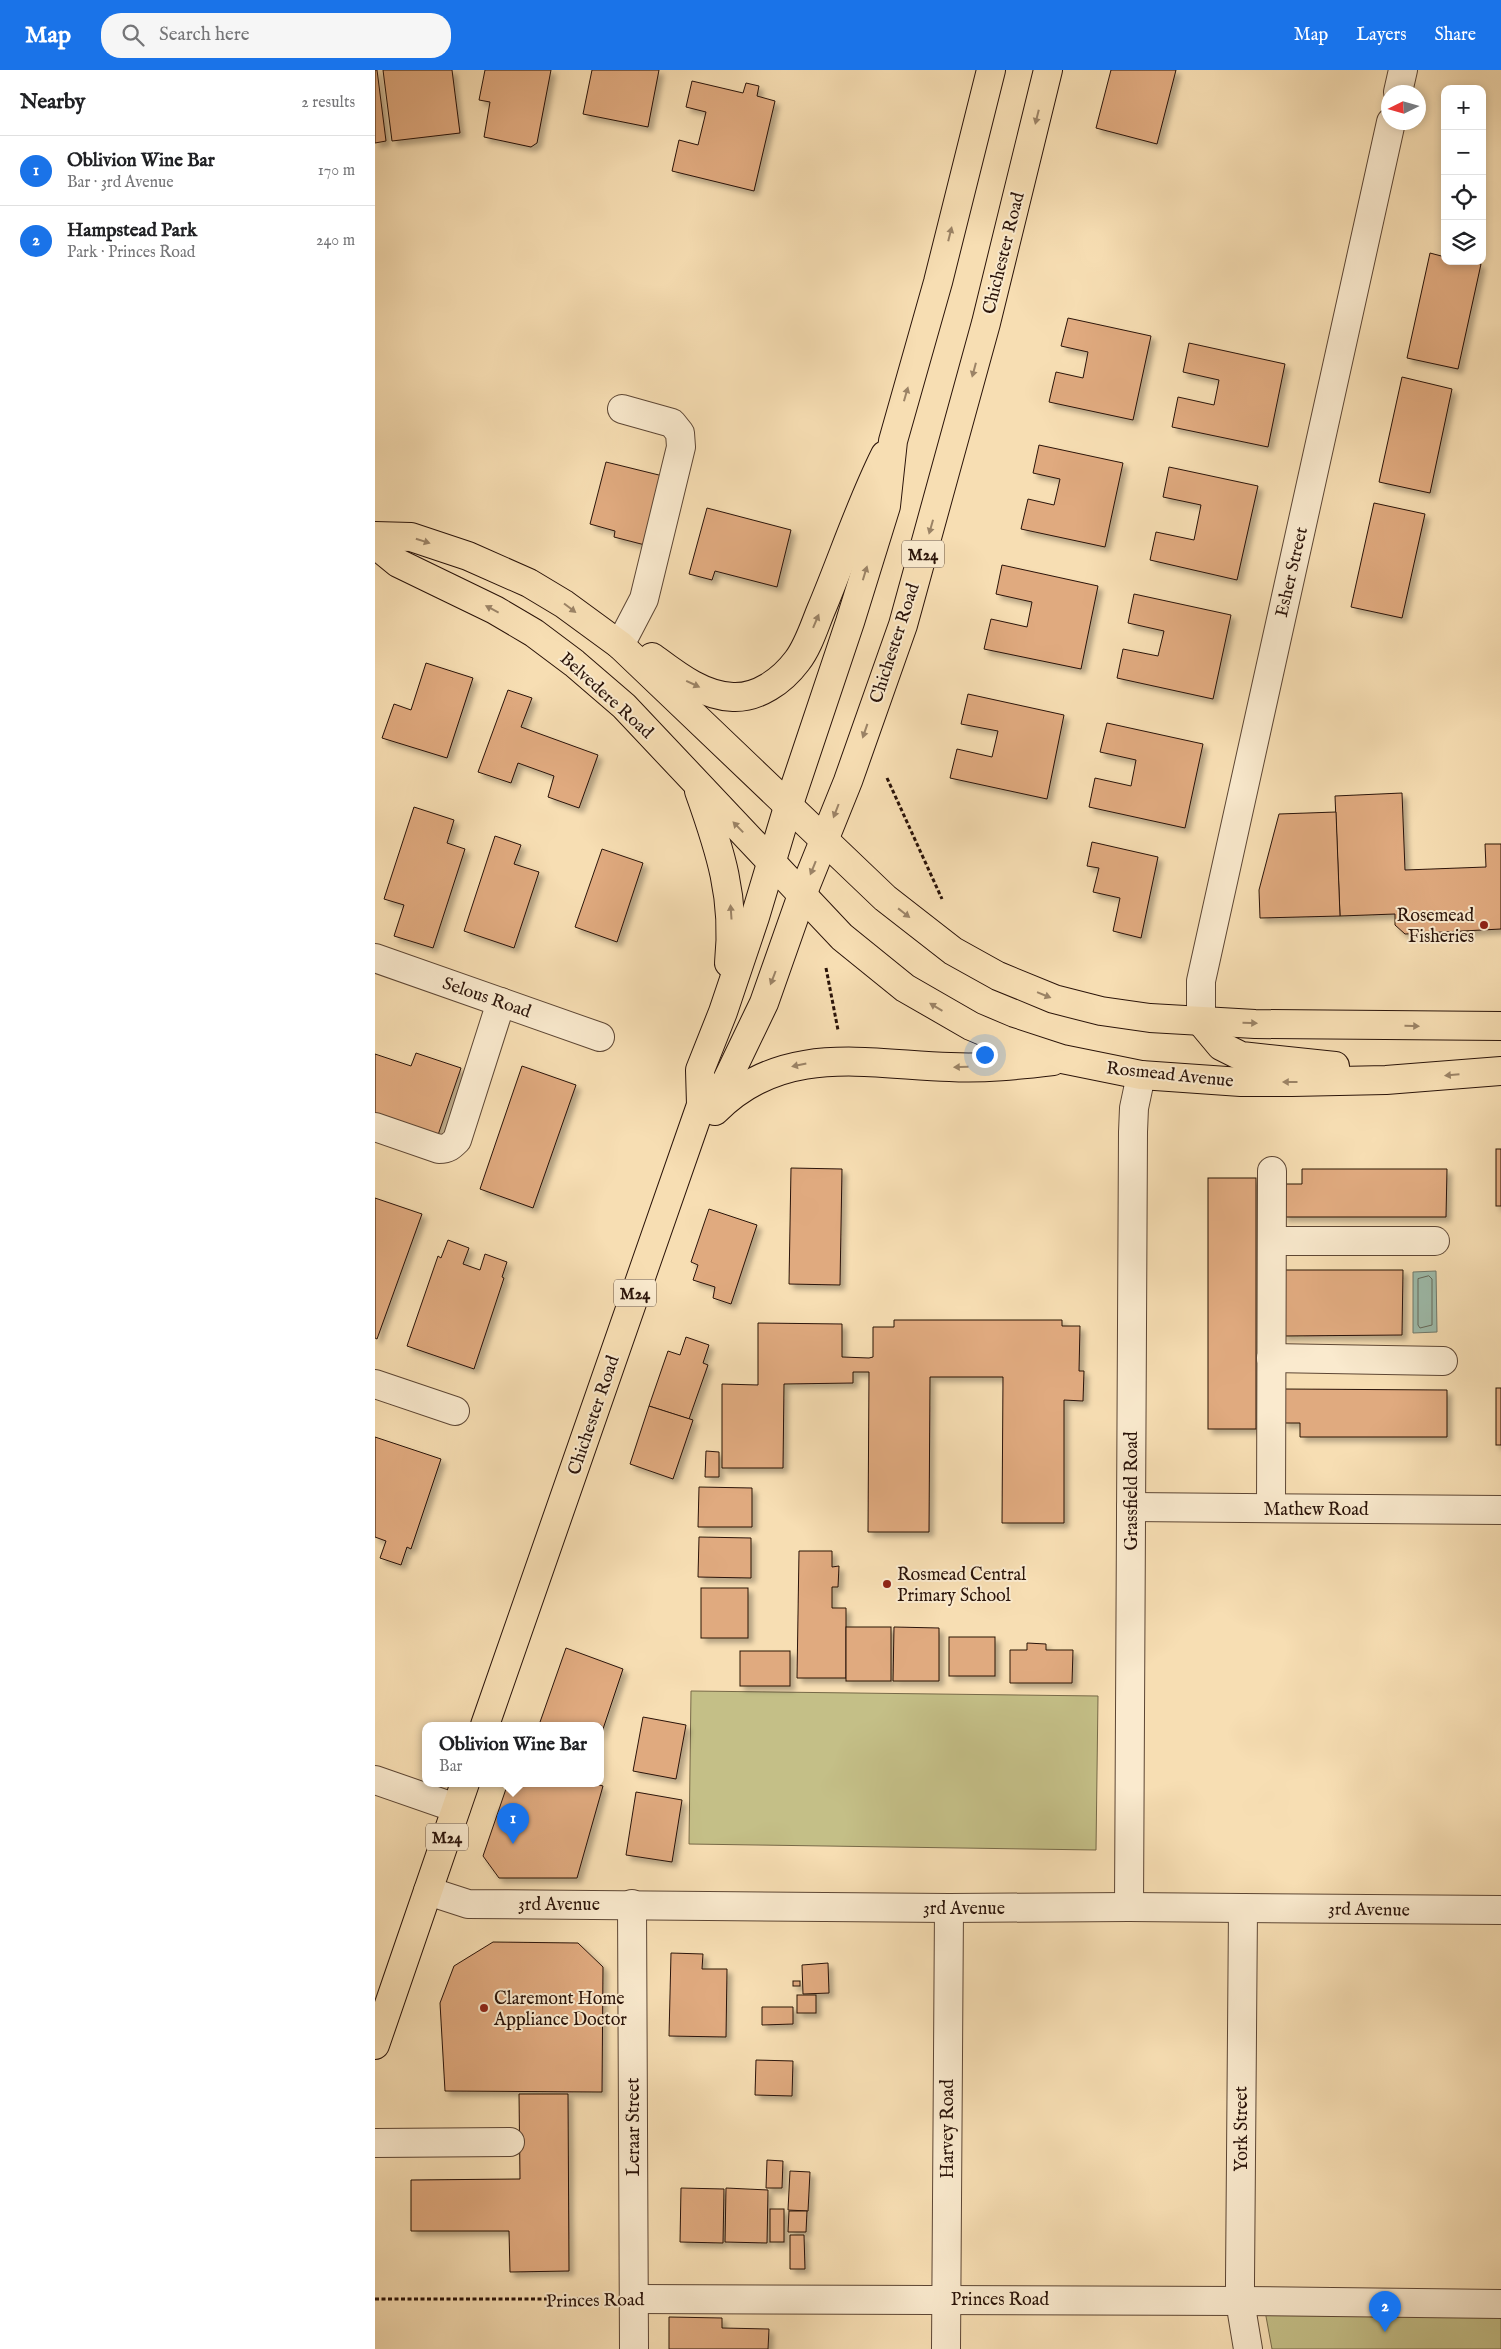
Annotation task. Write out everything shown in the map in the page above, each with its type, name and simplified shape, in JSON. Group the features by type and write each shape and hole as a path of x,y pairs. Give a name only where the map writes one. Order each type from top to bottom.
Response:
{"main road":[{"name":"Chichester Road","path":"486,1722 701,1105 700,1070 723,1012 886,506 893,441 938,282 991,70"},
{"name":"Chichester Road","path":"701,1105 726,1082 763,1003 903,625 987,323 1048,70"},
{"path":"620,645 652,657 677,676 709,691 732,697 752,694 779,682 798,660 807,642 837,572 867,491 893,441"},
{"path":"375,536 411,538 468,556 564,604 620,645 788,807 900,910 953,951 998,976 1054,999 1101,1011 1201,1022 1501,1026"},
{"name":"Belvedere Road","path":"375,544 398,563 495,610 534,633 566,657 623,706 802,895"},
{"path":"696,782 714,833 728,884 731,944 723,1012"},
{"name":"Rosmead Avenue","path":"802,895 842,937 905,988 939,1009 989,1034 1062,1059 1141,1075 1241,1082 1386,1080 1501,1072"},
{"path":"1201,1022 1221,1046 1241,1056 1338,1066 1386,1080"},
{"path":"690,1136 726,1100 756,1080 774,1071 799,1064 834,1062 952,1068 1022,1065 1062,1059"},
{"name":"M24","path":"375,2045 461,1795"}],"street":[{"path":"1400,85 1403,70"},
{"name":"Esher Street","path":"1201,1022 1201,981 1389,130"},
{"path":"620,645 644,599 681,446 680,433 672,423 622,409"},
{"name":"Selous Road","path":"375,958 600,1036"},
{"path":"375,1127 439,1149 452,1146 457,1140 501,1002"},
{"name":"Grassfield Road","path":"1129,1907 1134,1108 1141,1075"},
{"path":"1271,1508 1272,1171"},
{"path":"1272,1241 1435,1241"},
{"path":"1271,1358 1443,1362"},
{"path":"375,1384 455,1411"},
{"name":"Mathew Road","path":"1131,1507 1501,1510"},
{"path":"375,1780 461,1795"},
{"name":"3rd Avenue","path":"428,1891 468,1904 1501,1910"},
{"name":"Leraar Street","path":"631,1904 634,2349"},
{"name":"Harvey Road","path":"946,2349 949,1908"},
{"name":"York Street","path":"1243,1908 1240,2300 1248,2349"},
{"path":"375,2143 510,2142"},
{"name":"Princes Road","path":"635,2299 1240,2300 1501,2304"}],"path":[{"path":"887,778 945,908"},
{"path":"825,964 838,1024 836,1036"},
{"name":"Princes Road","path":"375,2299 498,2301 635,2299"}],"shaded area":[{"path":"691,1691 1098,1696 1096,1850 689,1844"},
{"path":"1265,2311 1501,2314 1501,2349 1272,2349"}],"water":[{"path":"1436,1271 1437,1332 1413,1333 1413,1272"}],"building":[{"path":"375,70 377,70 386,141 375,143"},
{"path":"383,70 452,70 460,133 392,141"},
{"path":"485,70 551,70 537,143 531,147 484,137 490,102 479,100"},
{"path":"592,70 659,70 648,127 583,114"},
{"path":"1111,70 1176,70 1157,144 1096,128"},
{"path":"692,81 743,93 746,83 759,86 757,96 775,101 754,191 672,171 679,140 698,145 706,112 686,107"},
{"path":"1430,253 1441,256 1441,265 1481,265 1458,369 1407,358"},
{"path":"1068,318 1151,336 1133,420 1049,402 1056,372 1083,378 1088,352 1061,346"},
{"path":"1189,343 1285,364 1268,447 1172,427 1178,397 1214,405 1219,380 1183,372"},
{"path":"1402,377 1452,389 1430,493 1379,482"},
{"path":"1039,445 1123,463 1105,547 1021,529 1028,499 1054,505 1060,479 1033,473"},
{"path":"606,462 663,476 645,545 614,537 615,531 590,524"},
{"path":"1169,467 1258,486 1237,580 1150,560 1156,532 1194,540 1201,505 1163,497"},
{"path":"1374,503 1425,514 1402,618 1351,607"},
{"path":"707,508 791,530 777,587 715,571 712,580 689,574"},
{"path":"1002,565 1098,586 1081,669 984,649 991,619 1027,627 1032,602 996,594"},
{"path":"1134,594 1231,615 1213,699 1117,678 1123,649 1158,656 1164,631 1128,623"},
{"path":"426,663 473,678 447,758 382,738 394,704 411,710"},
{"path":"508,690 532,698 521,727 598,755 579,808 548,797 554,776 518,763 511,783 478,772"},
{"path":"968,694 1064,715 1047,799 950,778 957,749 992,757 998,731 961,724"},
{"path":"1107,723 1203,744 1185,828 1089,807 1095,778 1131,786 1136,760 1100,752"},
{"path":"1402,793 1405,870 1486,867 1485,844 1501,844 1501,929 1405,934 1395,925 1395,914 1340,916 1335,796"},
{"path":"414,807 454,820 447,843 465,849 433,948 394,936 404,905 384,899"},
{"path":"1336,812 1340,916 1260,918 1259,890 1279,814"},
{"path":"495,836 521,845 514,864 539,872 514,948 464,931"},
{"path":"1092,842 1158,857 1141,938 1113,931 1120,898 1093,892 1099,868 1087,866"},
{"path":"602,849 643,863 617,942 575,927"},
{"path":"416,1053 461,1068 437,1138 375,1117 375,1054 411,1066"},
{"path":"522,1066 576,1085 533,1208 480,1189"},
{"path":"1496,1149 1501,1149 1501,1206 1496,1206"},
{"path":"791,1168 842,1169 840,1285 789,1284"},
{"path":"1302,1169 1447,1169 1446,1217 1283,1217 1282,1184 1302,1184"},
{"path":"1208,1178 1256,1178 1256,1429 1208,1429"},
{"path":"375,1198 422,1214 377,1339 375,1338"},
{"path":"709,1209 757,1225 731,1304 713,1298 715,1287 693,1280 698,1265 691,1262"},
{"path":"448,1240 469,1248 463,1264 480,1270 485,1254 507,1262 502,1277 504,1278 474,1369 407,1346 438,1256 441,1258"},
{"path":"1282,1270 1403,1270 1402,1335 1282,1336"},
{"path":"894,1320 1062,1320 1062,1326 1080,1326 1079,1371 1084,1371 1083,1401 1064,1400 1064,1523 1002,1523 1003,1377 930,1377 929,1532 868,1532 869,1372 853,1372 853,1383 784,1384 783,1468 722,1468 722,1384 758,1385 758,1323 842,1324 842,1357 869,1358 873,1357 873,1327 894,1327"},
{"path":"686,1337 709,1345 703,1363 708,1365 689,1419 649,1406 668,1351 680,1355"},
{"path":"1496,1388 1501,1388 1501,1445 1496,1445"},
{"path":"1283,1389 1447,1390 1447,1437 1300,1437 1300,1423 1283,1423"},
{"path":"649,1406 693,1420 673,1479 630,1464"},
{"path":"375,1437 441,1459 411,1549 407,1547 401,1565 380,1558 386,1541 375,1537"},
{"path":"706,1451 719,1452 719,1477 705,1477"},
{"path":"699,1487 752,1488 752,1527 698,1527"},
{"path":"699,1537 751,1538 751,1578 698,1577"},
{"path":"799,1551 832,1551 832,1567 839,1566 838,1587 832,1587 832,1608 846,1608 846,1678 797,1678"},
{"path":"701,1588 748,1588 748,1638 701,1638"},
{"path":"846,1627 891,1627 891,1681 846,1681"},
{"path":"894,1627 939,1628 939,1681 893,1681"},
{"path":"949,1637 995,1637 995,1676 949,1676"},
{"path":"1027,1643 1046,1644 1046,1650 1073,1650 1072,1683 1010,1683 1010,1650 1027,1650"},
{"path":"566,1648 623,1669 604,1726 604,1722 540,1722"},
{"path":"740,1651 790,1651 790,1686 740,1686"},
{"path":"643,1717 686,1725 676,1779 633,1771"},
{"path":"507,1787 603,1787 577,1878 499,1878 483,1856"},
{"path":"636,1792 682,1800 672,1862 626,1855"},
{"path":"493,1942 578,1943 603,1967 602,2092 445,2091 440,2003 454,1966"},
{"path":"671,1953 703,1954 702,1969 727,1969 726,2037 669,2036"},
{"path":"828,1963 829,1993 803,1994 802,1965"},
{"path":"793,1981 800,1981 800,1986 793,1986"},
{"path":"797,1995 816,1995 816,2013 797,2013"},
{"path":"762,2007 793,2007 793,2024 762,2025"},
{"path":"756,2060 793,2061 792,2096 755,2095"},
{"path":"519,2094 568,2094 569,2271 510,2272 509,2231 411,2231 411,2180 520,2179"},
{"path":"767,2160 783,2161 782,2188 766,2188"},
{"path":"790,2171 810,2172 808,2211 788,2210"},
{"path":"681,2188 724,2189 723,2243 680,2242"},
{"path":"726,2188 768,2190 767,2243 725,2242"},
{"path":"770,2209 784,2209 784,2242 770,2242"},
{"path":"789,2211 807,2211 806,2232 788,2232"},
{"path":"790,2235 804,2235 805,2269 790,2269"},
{"path":"669,2317 722,2318 722,2328 769,2329 768,2349 669,2349"}],"place":[{"name":"Rosemead Fisheries","path":"1484,925"},
{"name":"Rosmead Central Primary School","path":"887,1584"},
{"name":"Oblivion Wine Bar","path":"513,1844"},
{"name":"Claremont Home Appliance Doctor","path":"484,2008"},
{"name":"Hampstead Park","path":"1385,2332"}]}
